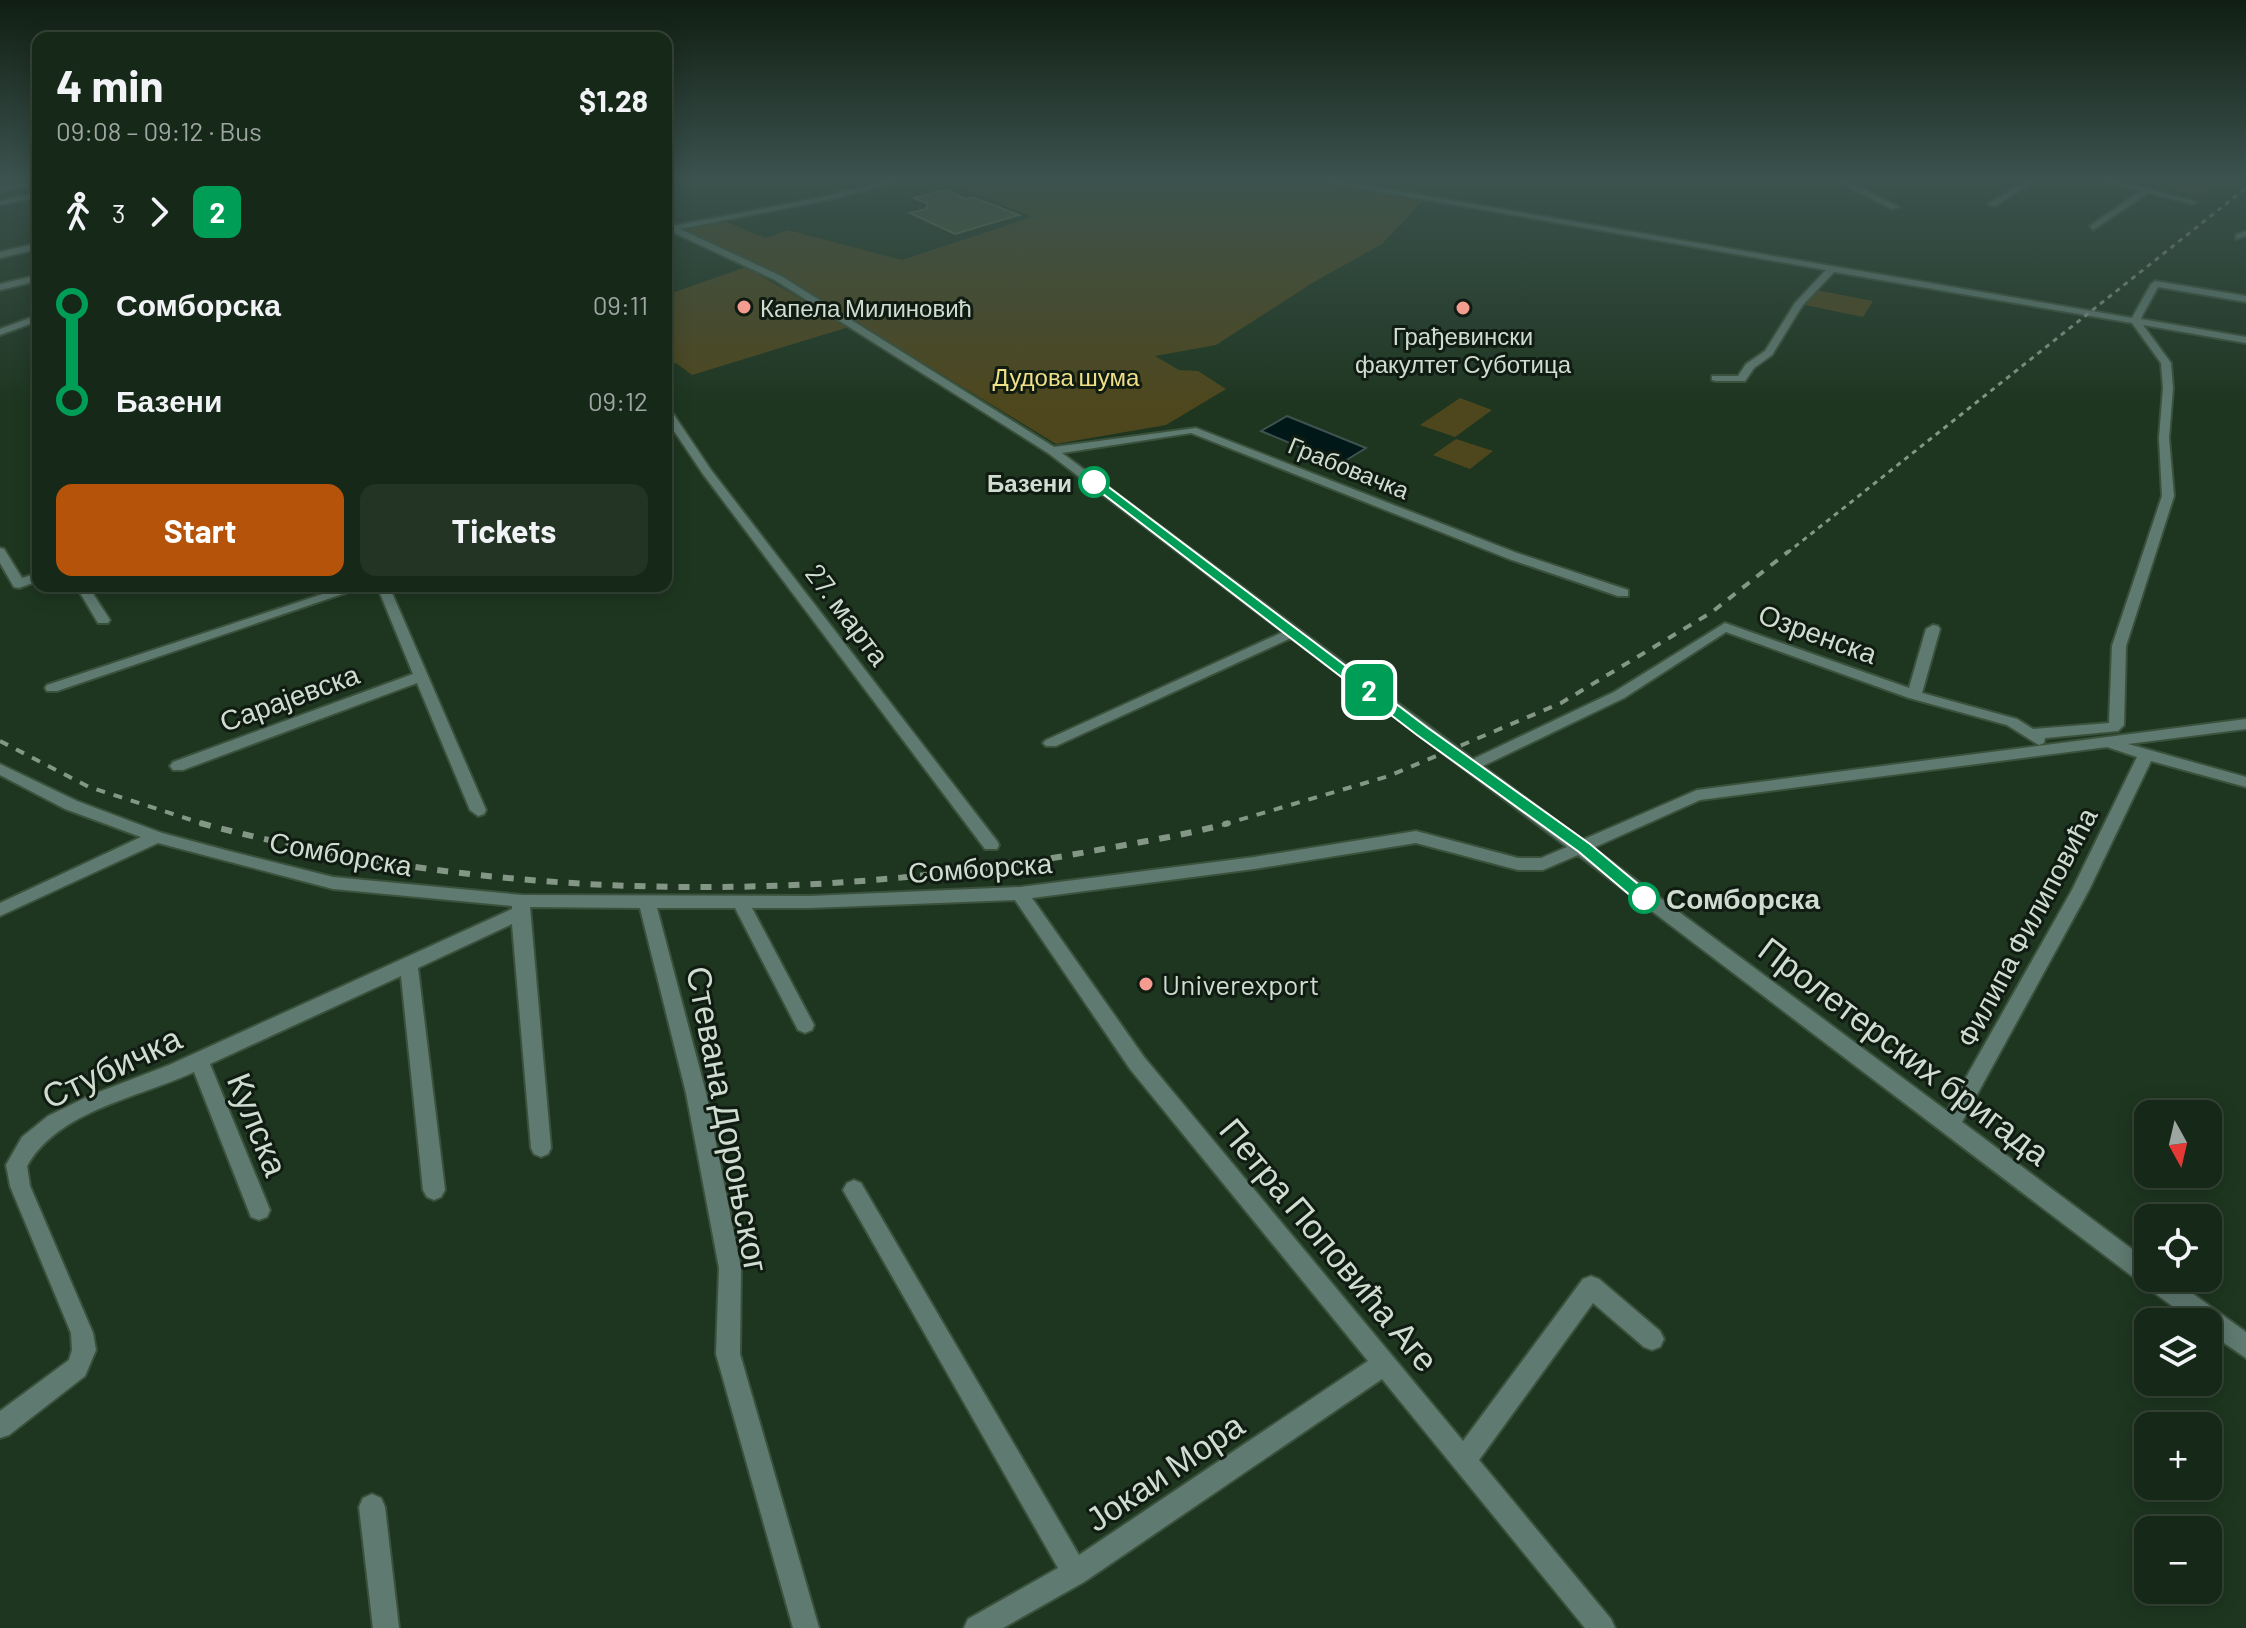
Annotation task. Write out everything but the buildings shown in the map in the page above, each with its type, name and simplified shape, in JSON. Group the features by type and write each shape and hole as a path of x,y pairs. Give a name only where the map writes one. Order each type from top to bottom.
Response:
{"street":[{"path":"723,253 778,278 1052,451 1470,766 1584,848"},
{"path":"1734,253 2246,340"},
{"path":"1716,378 1741,379 1750,366 1769,353 1798,305 1831,270"},
{"path":"0,287 32,279"},
{"path":"2136,322 2155,284 2246,299"},
{"path":"0,332 32,320"},
{"path":"2033,734 2117,725 2119,646 2168,496 2164,438 2168,388 2166,363 2136,322"},
{"name":"27. марта","path":"672,420 707,472 991,845"},
{"name":"Грабовачка","path":"1052,451 1192,430 1513,556 1623,593"},
{"path":"0,552 19,584 32,579"},
{"path":"86,592 103,620"},
{"path":"52,688 342,592"},
{"path":"385,592 478,810"},
{"name":"Озренска","path":"1470,766 1619,695 1725,627 1914,695 2012,722 2033,734 2047,749"},
{"path":"1914,695 1933,629"},
{"path":"1051,743 1293,632"},
{"name":"Сарајевска","path":"178,766 419,677"},
{"name":"Сомборска","path":"0,769 71,805 157,837 333,883 521,907 647,902 741,903 1020,893 1254,863 1406,838 1436,839 1526,865 1550,862 1697,795 2099,742 2145,744 2246,724"},
{"path":"2145,744 2246,782"},
{"name":"Филипа Филиповића","path":"1950,1125 2080,890 2145,744"},
{"path":"0,910 157,837"},
{"name":"Пролетерских бригада","path":"1584,848 1646,900 2134,1263"},
{"name":"Петра Поповића Аге","path":"1020,893 1137,1063 1602,1628"},
{"name":"Стевана Дороњског","path":"647,902 696,1093 730,1268 728,1354 806,1628"},
{"path":"741,903 805,1025"},
{"path":"521,907 541,1148"},
{"name":"Стубичка","path":"0,1426 77,1368 84,1350 82,1333 37,1232 16,1165 29,1143 55,1122 199,1061 409,964 521,907"},
{"path":"409,964 434,1190"},
{"name":"Кулска","path":"199,1061 259,1210"},
{"path":"854,1190 1075,1573"},
{"path":"1464,1460 1591,1287 1652,1339"},
{"path":"2172,1292 2246,1346"},
{"name":"Јокаи Мора","path":"977,1628 1075,1573 1385,1363"},
{"path":"372,1507 386,1628"}],"green space":[{"name":"Дудова шума","path":"732,253 875,253 902,260 923,253 1366,253 1314,282 1216,345 1155,356 1179,370 1198,371 1226,389 1166,425 1056,444 782,277"},
{"path":"746,267 849,327 692,375 676,363 672,364 672,293"},
{"path":"1816,290 1873,301 1863,317 1805,305"},
{"path":"1460,398 1492,410 1455,437 1420,425"},
{"path":"1456,439 1493,451 1470,469 1433,455"}],"water":[{"path":"1287,416 1366,448 1340,464 1261,431"}],"railway":[{"path":"1787,553 2164,253"},
{"path":"1228,823 1389,776 1561,703 1712,612 1789,551"},
{"path":"0,741 89,787 203,824"},
{"path":"203,824 309,849 419,867 530,880 642,886 754,886 866,881 977,869 1087,852 1228,823"},
{"path":"1222,825 1228,823"},
{"path":"203,824 207,825"}],"bus line":[{"name":"2","path":"1094,482 1423,732 1584,848 1644,898"}],"place":[{"name":"Капела Милиновић","path":"744,307"},
{"name":"Грађевински факултет Суботица","path":"1463,308"},
{"name":"Базени","path":"1094,482"},
{"name":"Сомборска","path":"1644,898"},
{"name":"Univerexport","path":"1146,984"}]}
